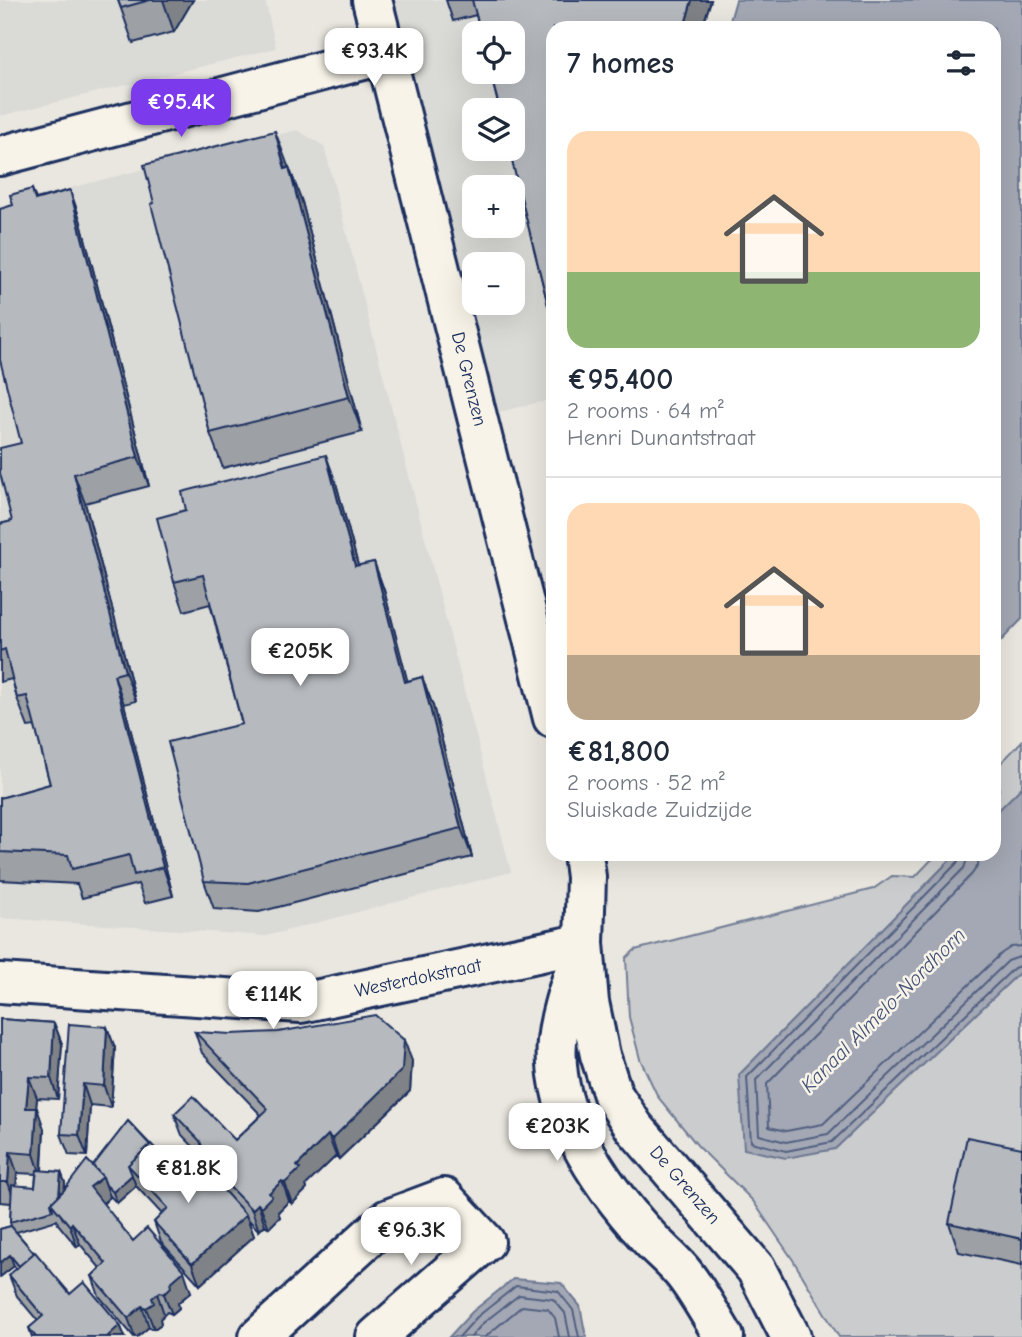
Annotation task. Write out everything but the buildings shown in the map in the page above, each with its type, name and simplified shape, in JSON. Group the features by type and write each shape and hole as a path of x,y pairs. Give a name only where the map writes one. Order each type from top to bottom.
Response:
{"street":[{"name":"De Grenzen","path":"372,0 546,690"},
{"path":"0,156 386,54"},
{"name":"De Grenzen","path":"584,861 584,943 589,1002 600,1055 614,1095 634,1127 756,1269 791,1337"},
{"name":"De Grenzen","path":"584,943 560,1019 557,1044 567,1112 574,1131 607,1188 684,1274 724,1337"},
{"name":"Westerdokstraat","path":"0,983 301,1003 584,943"},
{"path":"259,1337 387,1219 444,1198 485,1242 376,1337"}],"shaded area":[{"path":"0,0 265,0 276,48 0,116"},
{"path":"388,0 711,0 705,21 546,21 546,401 495,413 470,315 525,315 525,252 462,252 462,286"},
{"path":"297,130 324,146 511,872 266,936 0,918 0,206"},
{"path":"1022,741 1022,787 1001,808 1001,763"},
{"path":"930,861 949,861 739,1075 835,1149 1022,970 1022,1337 839,1337 793,1260 753,1201 697,1145 658,1097 640,1059 629,1017 626,958 635,950 873,889 892,876 915,877"}],"water":[{"path":"736,0 1022,0 1022,619 1001,641 1001,21 730,21"},
{"name":"Kanaal Almelo-Nordhorn","path":"1022,787 1022,970 835,1149 786,1158 744,1149 739,1075 949,861 1001,861 1001,808"},
{"path":"513,1279 561,1283 580,1306 586,1337 449,1337 472,1312"}]}
